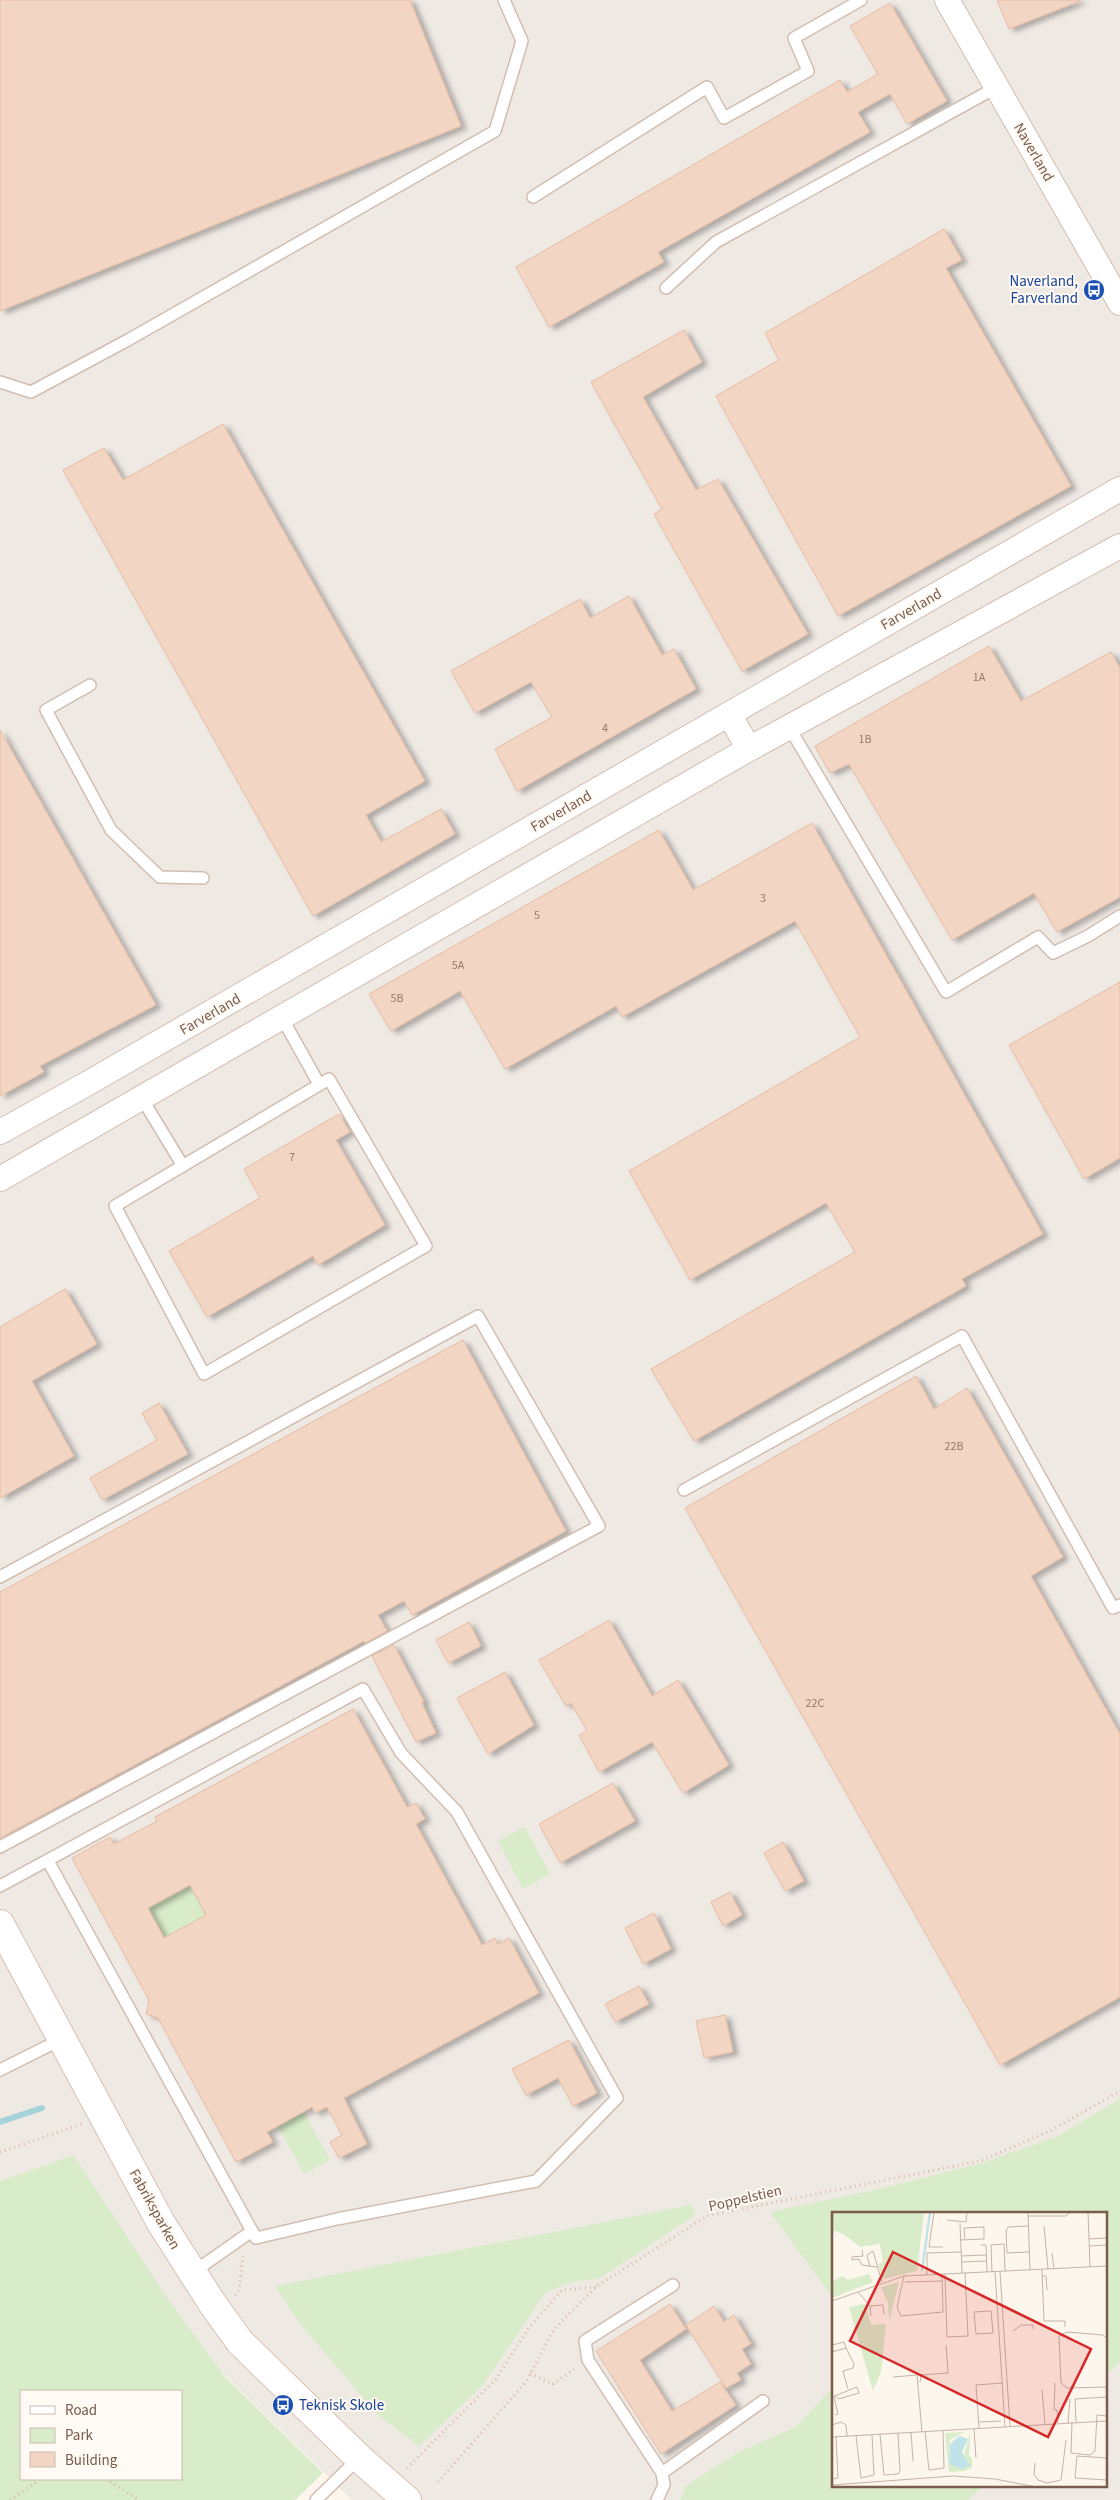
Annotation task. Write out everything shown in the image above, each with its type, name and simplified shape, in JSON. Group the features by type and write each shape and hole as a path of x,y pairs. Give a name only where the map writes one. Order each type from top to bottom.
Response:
{"street":[{"name":"Naverland","path":"947,0 1120,303"},
{"name":"Farverland","path":"0,1132 262,984 1120,489"},
{"path":"0,1179 749,749 1120,546"},
{"path":"729,714 749,749"},
{"path":"486,854 505,888"},
{"path":"325,947 344,980"},
{"path":"262,984 281,1016"},
{"name":"Fabriksparken","path":"0,1924 162,2223 192,2273 240,2342 359,2458 399,2492"}],"lane":[{"path":"0,382 31,392 128,340 495,131 522,42 504,0"},
{"path":"533,197 707,88 724,118 808,71 794,38 861,0"},
{"path":"666,288 716,242 997,87"},
{"path":"90,685 46,710 111,830 160,877 203,878"},
{"path":"790,727 946,992 1038,937 1053,953 1088,936 1120,916"},
{"path":"281,1016 319,1084"},
{"path":"329,1079 426,1246 204,1374 115,1206 319,1084 329,1079"},
{"path":"141,1098 183,1166"},
{"path":"0,1577 478,1316 599,1526 0,1847"},
{"path":"684,1490 962,1336 1113,1608 1120,1605"},
{"path":"0,1886 363,1689 401,1753 457,1812 617,2098 536,2182 337,2219 256,2238 48,1861"},
{"path":"0,2070 62,2039"},
{"path":"192,2273 252,2231"},
{"path":"657,2500 664,2485 662,2473 588,2360 585,2341 673,2285"},
{"path":"662,2473 763,2401"},
{"path":"316,2500 359,2458"}],"path":[{"name":"Poppelstien","path":"438,2482 526,2382 554,2329 597,2286 707,2216 980,2161 1050,2131 1120,2091"},
{"path":"0,2152 104,2117"},
{"path":"239,2240 243,2260 239,2290"},
{"path":"399,2492 496,2379 528,2329 562,2290 597,2286"},
{"path":"530,2374 553,2384 588,2360"},
{"path":"10,2500 39,2480"},
{"path":"108,2480 139,2500"}],"shaded area":[{"path":"0,0 1120,0 1120,2500 352,2500 202,2353 134,2260 74,2155 0,2181"}],"green space":[{"path":"525,1827 550,1874 523,1889 498,1841"},
{"path":"190,1885 218,1937 177,1961 148,1908"},
{"path":"1120,2099 1120,2362 1108,2372 1108,2212 832,2212 832,2296 770,2212 888,2187 982,2163 1058,2136"},
{"path":"304,2112 330,2160 304,2174 278,2126"},
{"path":"74,2155 165,2295 225,2377 323,2473 295,2500 0,2500 0,2181"},
{"path":"692,2205 695,2215 600,2278 569,2283 545,2293 483,2385 419,2446 376,2413 297,2320 275,2286"},
{"path":"832,2389 832,2488 981,2488 968,2500 680,2500 686,2486 737,2453 796,2427"}],"building":[{"path":"0,0 410,0 461,126 0,311"},
{"path":"997,0 1080,0 1080,1 1009,29"},
{"path":"890,3 947,101 907,124 890,94 858,112 870,132 658,252 664,262 549,327 516,267 840,80 847,92 878,74 850,26"},
{"path":"944,229 962,260 946,268 1071,486 838,616 716,396 779,360 765,333"},
{"path":"684,330 702,362 643,397 696,490 718,479 808,634 742,671 654,514 662,509 591,382"},
{"path":"223,424 425,781 366,815 381,842 441,809 455,834 313,916 63,470 104,448 123,480"},
{"path":"629,596 662,655 674,649 696,689 517,791 495,749 552,717 531,682 475,713 451,671 580,599 590,618"},
{"path":"989,646 1021,701 1111,652 1120,668 1120,897 1057,932 1034,893 952,940 849,764 830,773 815,746"},
{"path":"0,730 156,1005 40,1066 44,1072 0,1096"},
{"path":"812,823 1043,1234 962,1279 966,1286 694,1441 651,1369 855,1252 826,1203 690,1280 629,1171 860,1037 795,921 622,1017 616,1006 505,1069 460,991 391,1031 369,994 659,830 693,890"},
{"path":"1120,982 1120,1158 1084,1179 1009,1045"},
{"path":"339,1114 350,1132 336,1140 385,1225 318,1265 313,1256 207,1317 169,1251 260,1198 244,1169"},
{"path":"65,1289 97,1344 32,1381 74,1456 0,1498 0,1327"},
{"path":"463,1340 566,1531 412,1615 404,1601 378,1615 387,1631 365,1643 364,1641 0,1838 0,1592"},
{"path":"916,1376 934,1409 967,1388 1063,1557 1031,1576 1120,1734 1120,1997 1000,2065 685,1508"},
{"path":"159,1403 188,1454 102,1500 90,1478 157,1440 142,1413"},
{"path":"609,1620 652,1696 678,1680 729,1765 683,1793 652,1742 599,1772 579,1735 587,1731 571,1703 566,1706 539,1660"},
{"path":"469,1622 481,1646 448,1663 436,1640"},
{"path":"394,1645 424,1702 422,1703 436,1733 416,1742 372,1656"},
{"path":"505,1672 534,1725 488,1754 457,1698"},
{"path":"353,1709 407,1807 416,1803 425,1819 416,1824 482,1945 495,1938 498,1944 509,1938 539,1993 344,2098 367,2144 339,2158 330,2142 342,2135 327,2107 315,2113 312,2107 267,2132 273,2142 236,2162 158,2018 146,2014 149,2000 72,1858 110,1837 114,1844 157,1821 155,1817","holes":["190,1885 206,1915 164,1938 148,1908"]},
{"path":"613,1783 635,1821 560,1863 539,1824"},
{"path":"783,1842 804,1881 785,1891 764,1853"},
{"path":"730,1892 742,1915 723,1926 711,1902"},
{"path":"654,1913 671,1949 643,1964 625,1928"},
{"path":"639,1986 649,2004 615,2022 605,2004"},
{"path":"725,2015 733,2052 704,2058 696,2021"},
{"path":"569,2040 597,2093 573,2106 558,2078 526,2095 512,2069"},
{"path":"670,2304 686,2329 640,2360 672,2411 720,2382 736,2405 661,2454 596,2351"},
{"path":"714,2306 724,2322 734,2315 751,2344 742,2349 751,2364 737,2373 741,2380 726,2388 686,2325"}],"waterway":[{"path":"0,2122 42,2108"}],"place":[{"name":"Naverland, Farverland","path":"1094,290"},
{"name":"Teknisk Skole","path":"283,2405"}]}
